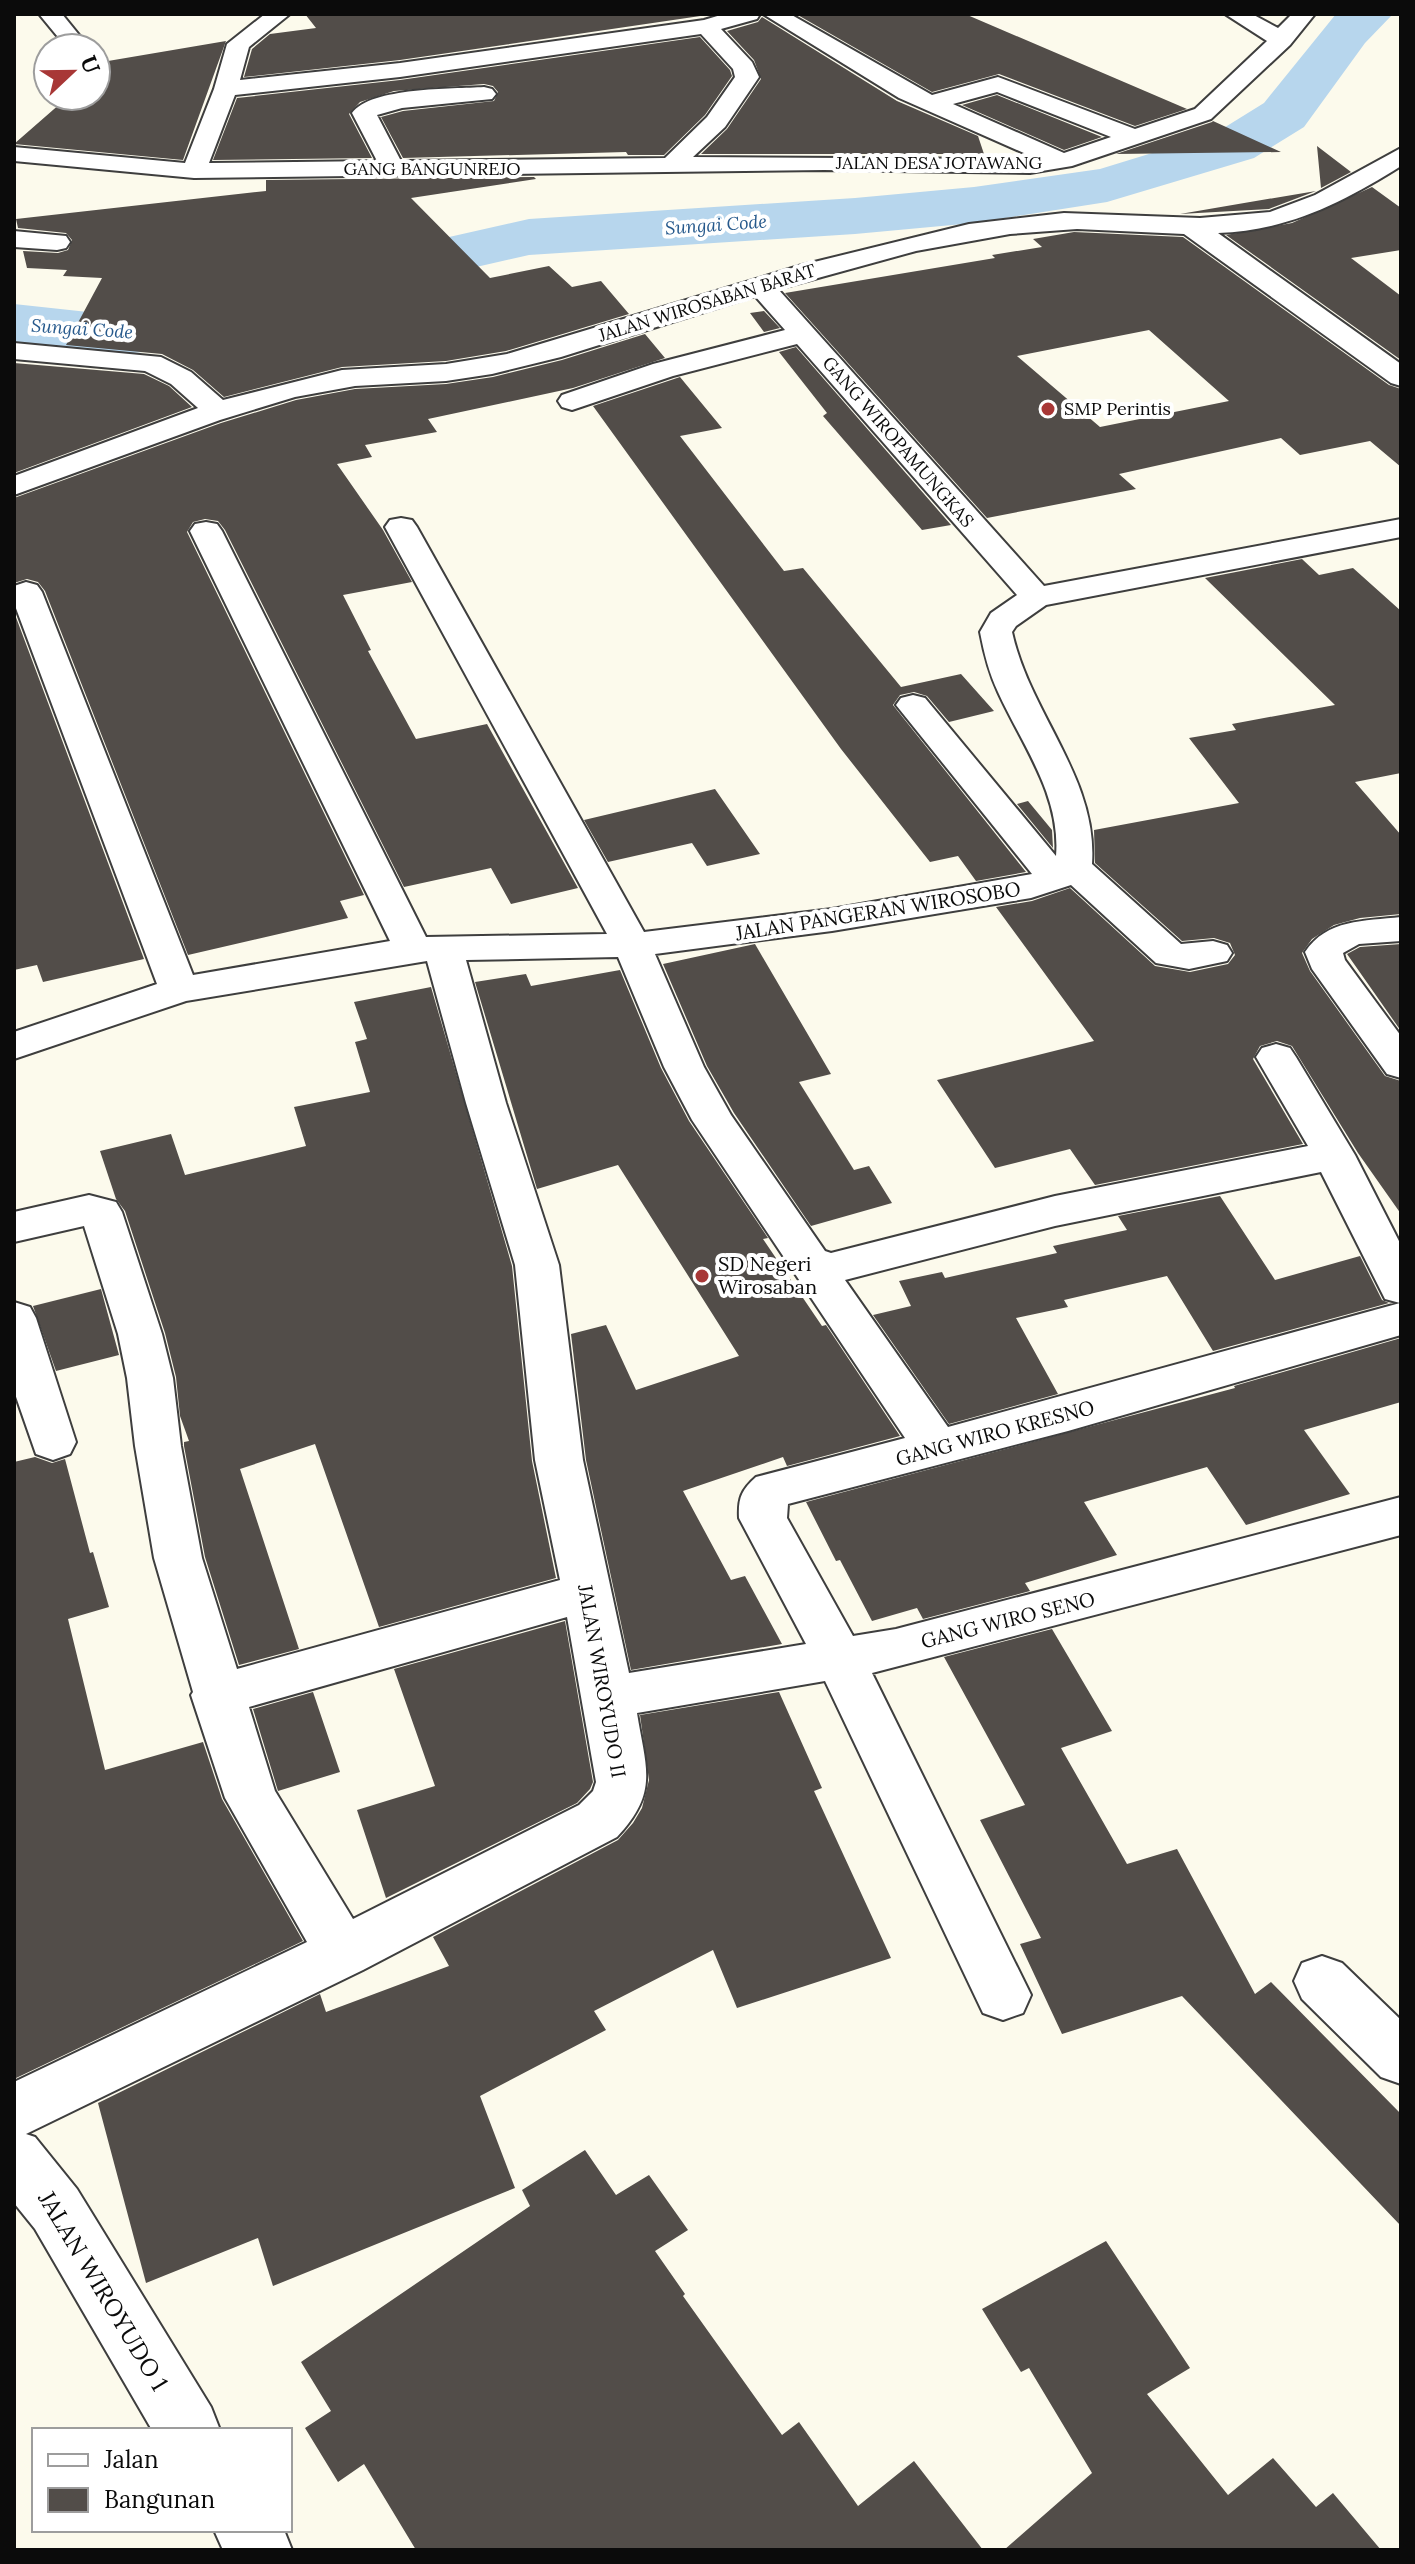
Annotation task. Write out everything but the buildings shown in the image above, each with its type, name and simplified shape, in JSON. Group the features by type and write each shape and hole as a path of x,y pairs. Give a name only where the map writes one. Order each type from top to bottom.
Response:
{"street":[{"path":"50,14 65,32"},
{"path":"194,171 226,89 238,44 279,14"},
{"path":"226,89 400,70 575,34 706,26 749,14"},
{"path":"774,14 873,74 1063,161"},
{"path":"1236,14 1282,40"},
{"name":"JALAN DESA JOTAWANG","path":"670,166 824,163 1012,167 1063,161 1192,119 1212,108 1282,40 1304,14"},
{"path":"670,166 716,122 747,77 744,67 706,26"},
{"path":"931,103 998,84 1134,137"},
{"path":"393,169 364,113 366,109 385,104 484,94"},
{"name":"GANG BANGUNREJO","path":"14,154 194,171 670,166"},
{"name":"JALAN WIROSABAN BARAT","path":"14,486 219,411 327,381 483,368 906,246 996,229 1076,221 1247,223 1294,213 1344,191 1401,155"},
{"path":"1188,224 1401,377"},
{"path":"14,239 57,242"},
{"name":"GANG WIROPAMUNGKAS","path":"761,287 1036,597"},
{"path":"572,401 663,370 803,334"},
{"path":"14,351 151,363 181,378 219,411"},
{"path":"401,527 632,945 684,1067 713,1120 937,1448"},
{"path":"1064,873 1076,829 1064,790 1003,663 996,638 1003,620 1036,597 1401,528"},
{"name":"JALAN WIROYUDO II","path":"14,2111 343,1952 598,1821 615,1803 622,1782 609,1697 559,1460 537,1265 486,1103 428,948 206,531"},
{"path":"26,592 179,990"},
{"path":"913,705 1064,873 1170,955 1189,957 1213,953"},
{"name":"JALAN PANGERAN WIROSOBO","path":"14,1046 179,990 428,948 632,945 832,920 1031,887 1064,873"},
{"path":"1401,929 1341,937 1330,942 1324,952 1326,961 1401,1065"},
{"path":"1276,1057 1334,1155 1401,1288"},
{"path":"812,1263 831,1268 1055,1211 1334,1155"},
{"path":"14,1227 89,1210 101,1212 140,1334 150,1378 158,1446 178,1558 217,1695 256,1810 343,1952"},
{"path":"14,1318 53,1442"},
{"name":"GANG WIRO KRESNO","path":"839,1658 763,1518 762,1499 773,1490 1068,1414 1401,1319"},
{"name":"GANG WIRO SENO","path":"609,1697 896,1649 1401,1516"},
{"path":"217,1695 587,1592"},
{"path":"839,1658 1003,1995"},
{"path":"1322,1981 1401,2058"},
{"name":"JALAN WIROYUDO 1","path":"14,2157 56,2209 187,2428"},
{"path":"248,2532 259,2550"}],"waterway":[{"name":"Sungai Code","path":"14,323 125,335 230,323 313,301 418,262 529,237 855,216 974,205 1107,185 1234,146 1284,115 1347,32 1367,14"}],"place":[{"name":"SMP Perintis","path":"1048,409"},
{"name":"SD Negeri Wirosaban","path":"702,1276"}]}
